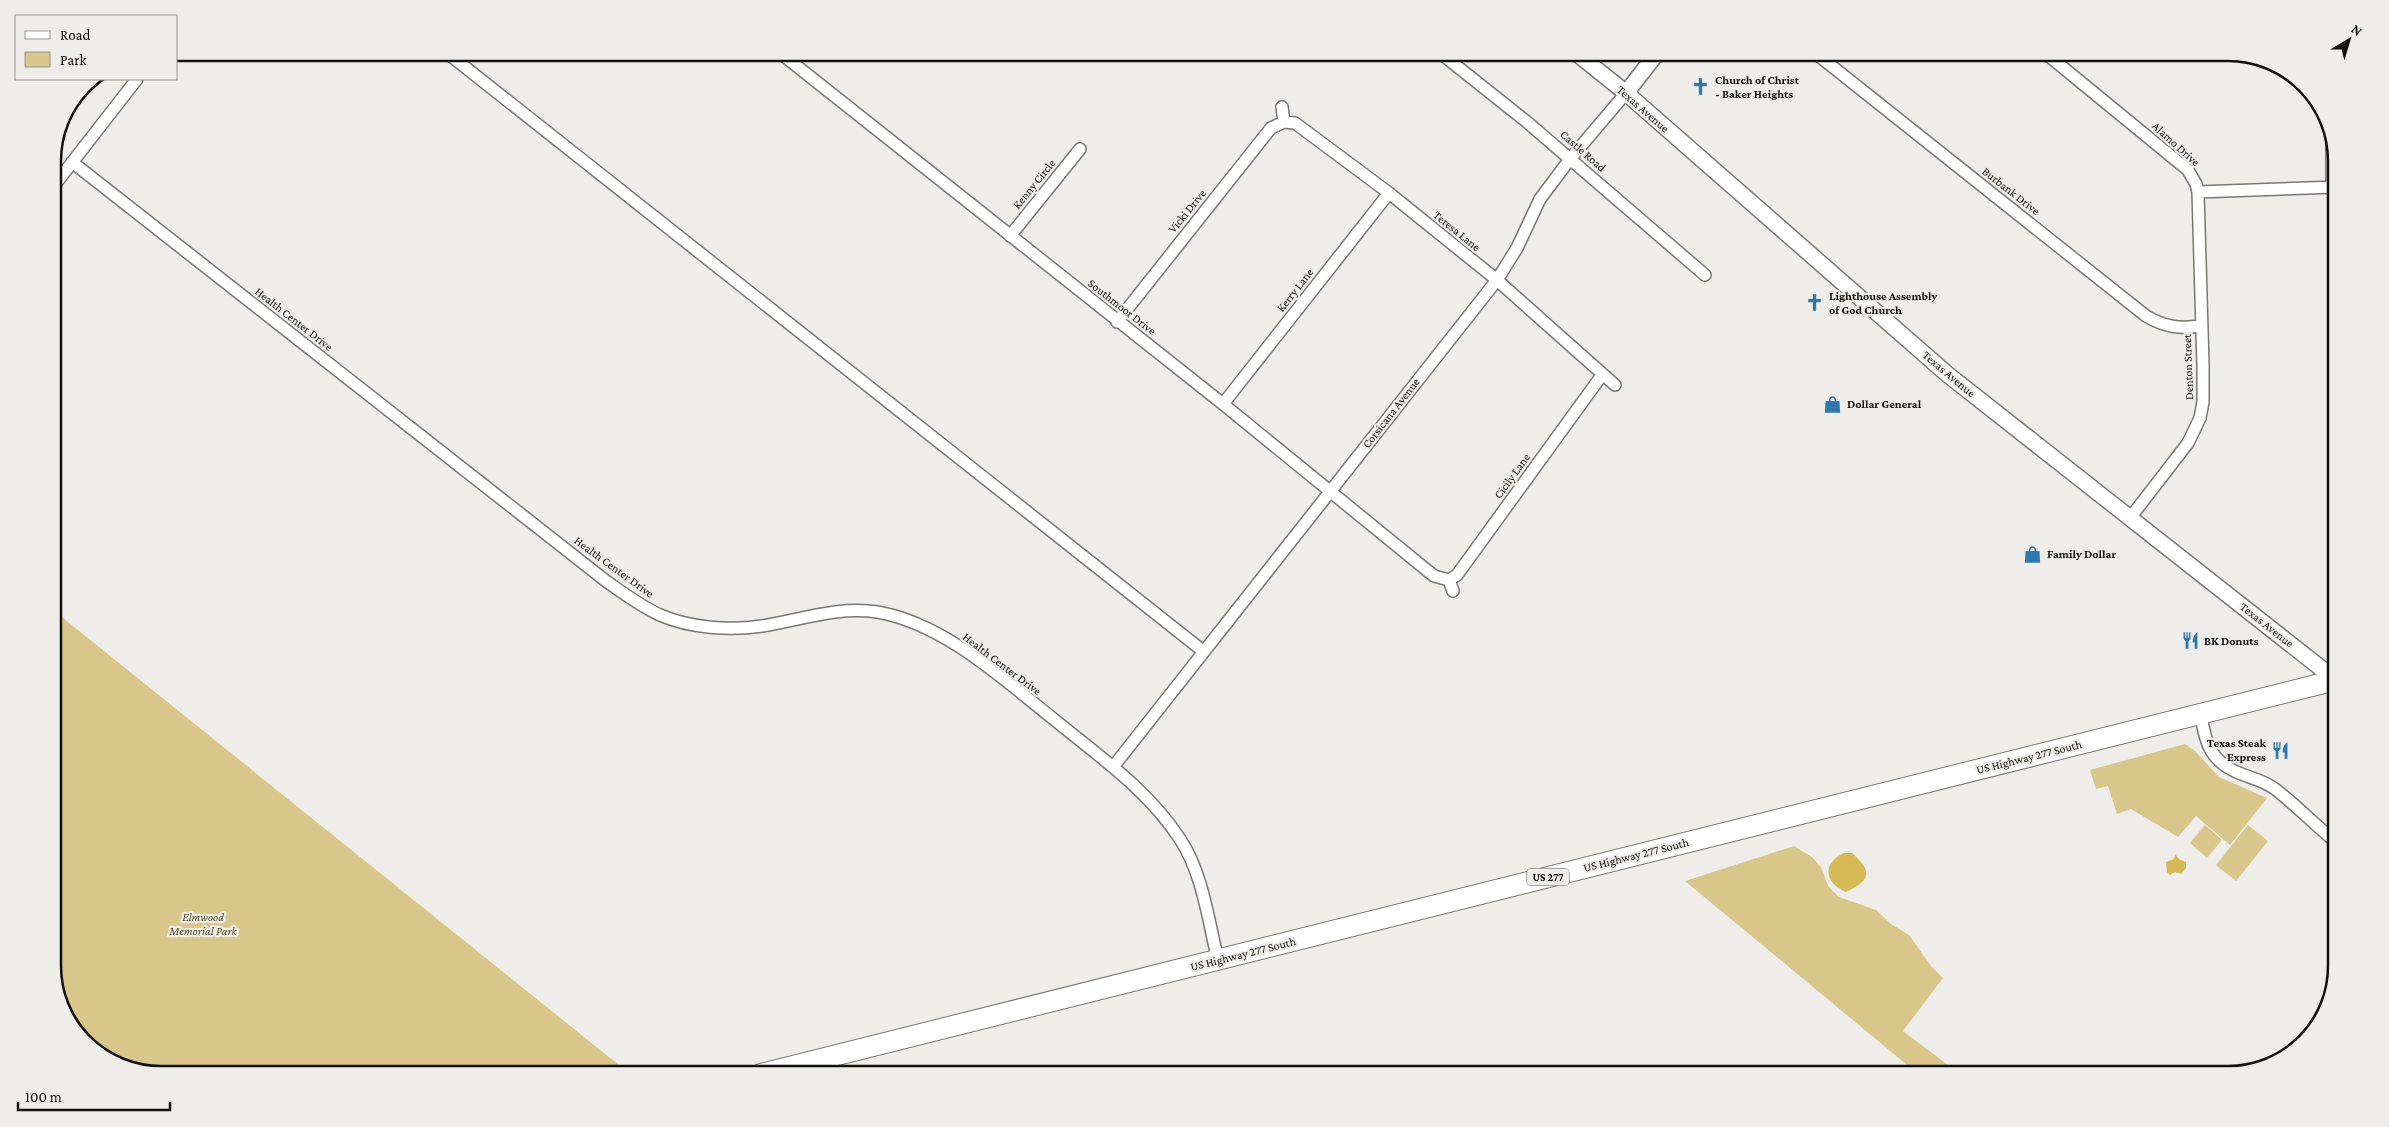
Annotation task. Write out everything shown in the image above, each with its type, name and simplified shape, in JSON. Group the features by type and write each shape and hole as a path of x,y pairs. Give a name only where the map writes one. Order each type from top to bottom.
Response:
{"highway":[{"name":"US Highway 277 South","path":"793,1066 2328,682"}],"street":[{"path":"457,61 1203,651"},
{"name":"Castle Road","path":"1450,61 1570,159 1705,275"},
{"name":"Texas Avenue","path":"1586,61 1626,93 1947,374 2328,674"},
{"name":"Corsicana Avenue","path":"1113,767 1497,280 1517,248 1540,199 1570,159 1651,61"},
{"name":"Burbank Drive","path":"1825,61 2146,316 2161,325 2180,329 2200,326"},
{"name":"Alamo Drive","path":"2055,61 2188,170 2198,192"},
{"name":"Southmoor Drive","path":"791,62 1117,322 1223,404 1434,576 1449,580"},
{"path":"61,176 136,80"},
{"path":"1282,107 1284,122"},
{"name":"Teresa Lane","path":"1284,122 1295,122 1389,193 1497,280 1615,385"},
{"name":"Vicki Drive","path":"1117,322 1271,128 1284,122"},
{"name":"Kenny Circle","path":"1010,236 1080,149"},
{"name":"Health Center Drive","path":"72,162 632,600 661,616 723,629 762,626 819,614 876,612 906,619 954,644 1000,677 1113,767 1142,792 1164,816 1181,840 1194,864 1218,960"},
{"path":"2198,192 2328,187"},
{"name":"Denton Street","path":"2130,518 2188,443 2200,418 2203,402 2198,192"},
{"name":"Kerry Lane","path":"1223,404 1389,193"},
{"name":"Cicily Lane","path":"1449,580 1457,575 1602,375"},
{"path":"1449,580 1453,591"},
{"path":"2201,714 2207,745 2217,760 2231,771 2260,780 2274,788 2328,835"}],"green space":[{"name":"Elmwood Memorial Park","path":"61,616 620,1066 155,1066 123,1058 101,1045 78,1021 67,998 61,972"},
{"path":"2185,744 2195,751 2219,777 2267,798 2230,845 2196,816 2178,837 2131,809 2117,814 2108,786 2096,789 2090,770"},
{"path":"2205,825 2222,840 2207,858 2190,843"},
{"path":"2248,825 2268,841 2236,881 2216,865"},
{"path":"1794,846 1812,857 1821,867 1828,886 1839,897 1876,910 1891,924 1909,935 1931,966 1943,978 1903,1031 1949,1066 1908,1066 1685,881"}],"shaded area":[{"path":"1844,853 1852,853 1859,859 1866,870 1865,879 1855,888 1846,892 1833,884 1829,873 1829,867 1832,862"},
{"path":"2175,854 2180,860 2186,862 2186,868 2181,874 2175,872 2170,875 2167,872 2166,862 2174,859"}],"place":[{"name":"Church of Christ - Baker Heights","path":"1701,87"},
{"name":"Lighthouse Assembly of God Church","path":"1815,303"},
{"name":"Dollar General","path":"1833,404"},
{"name":"Family Dollar","path":"2033,554"},
{"name":"BK Donuts","path":"2190,641"},
{"name":"Texas Steak Express","path":"2280,750"}]}
